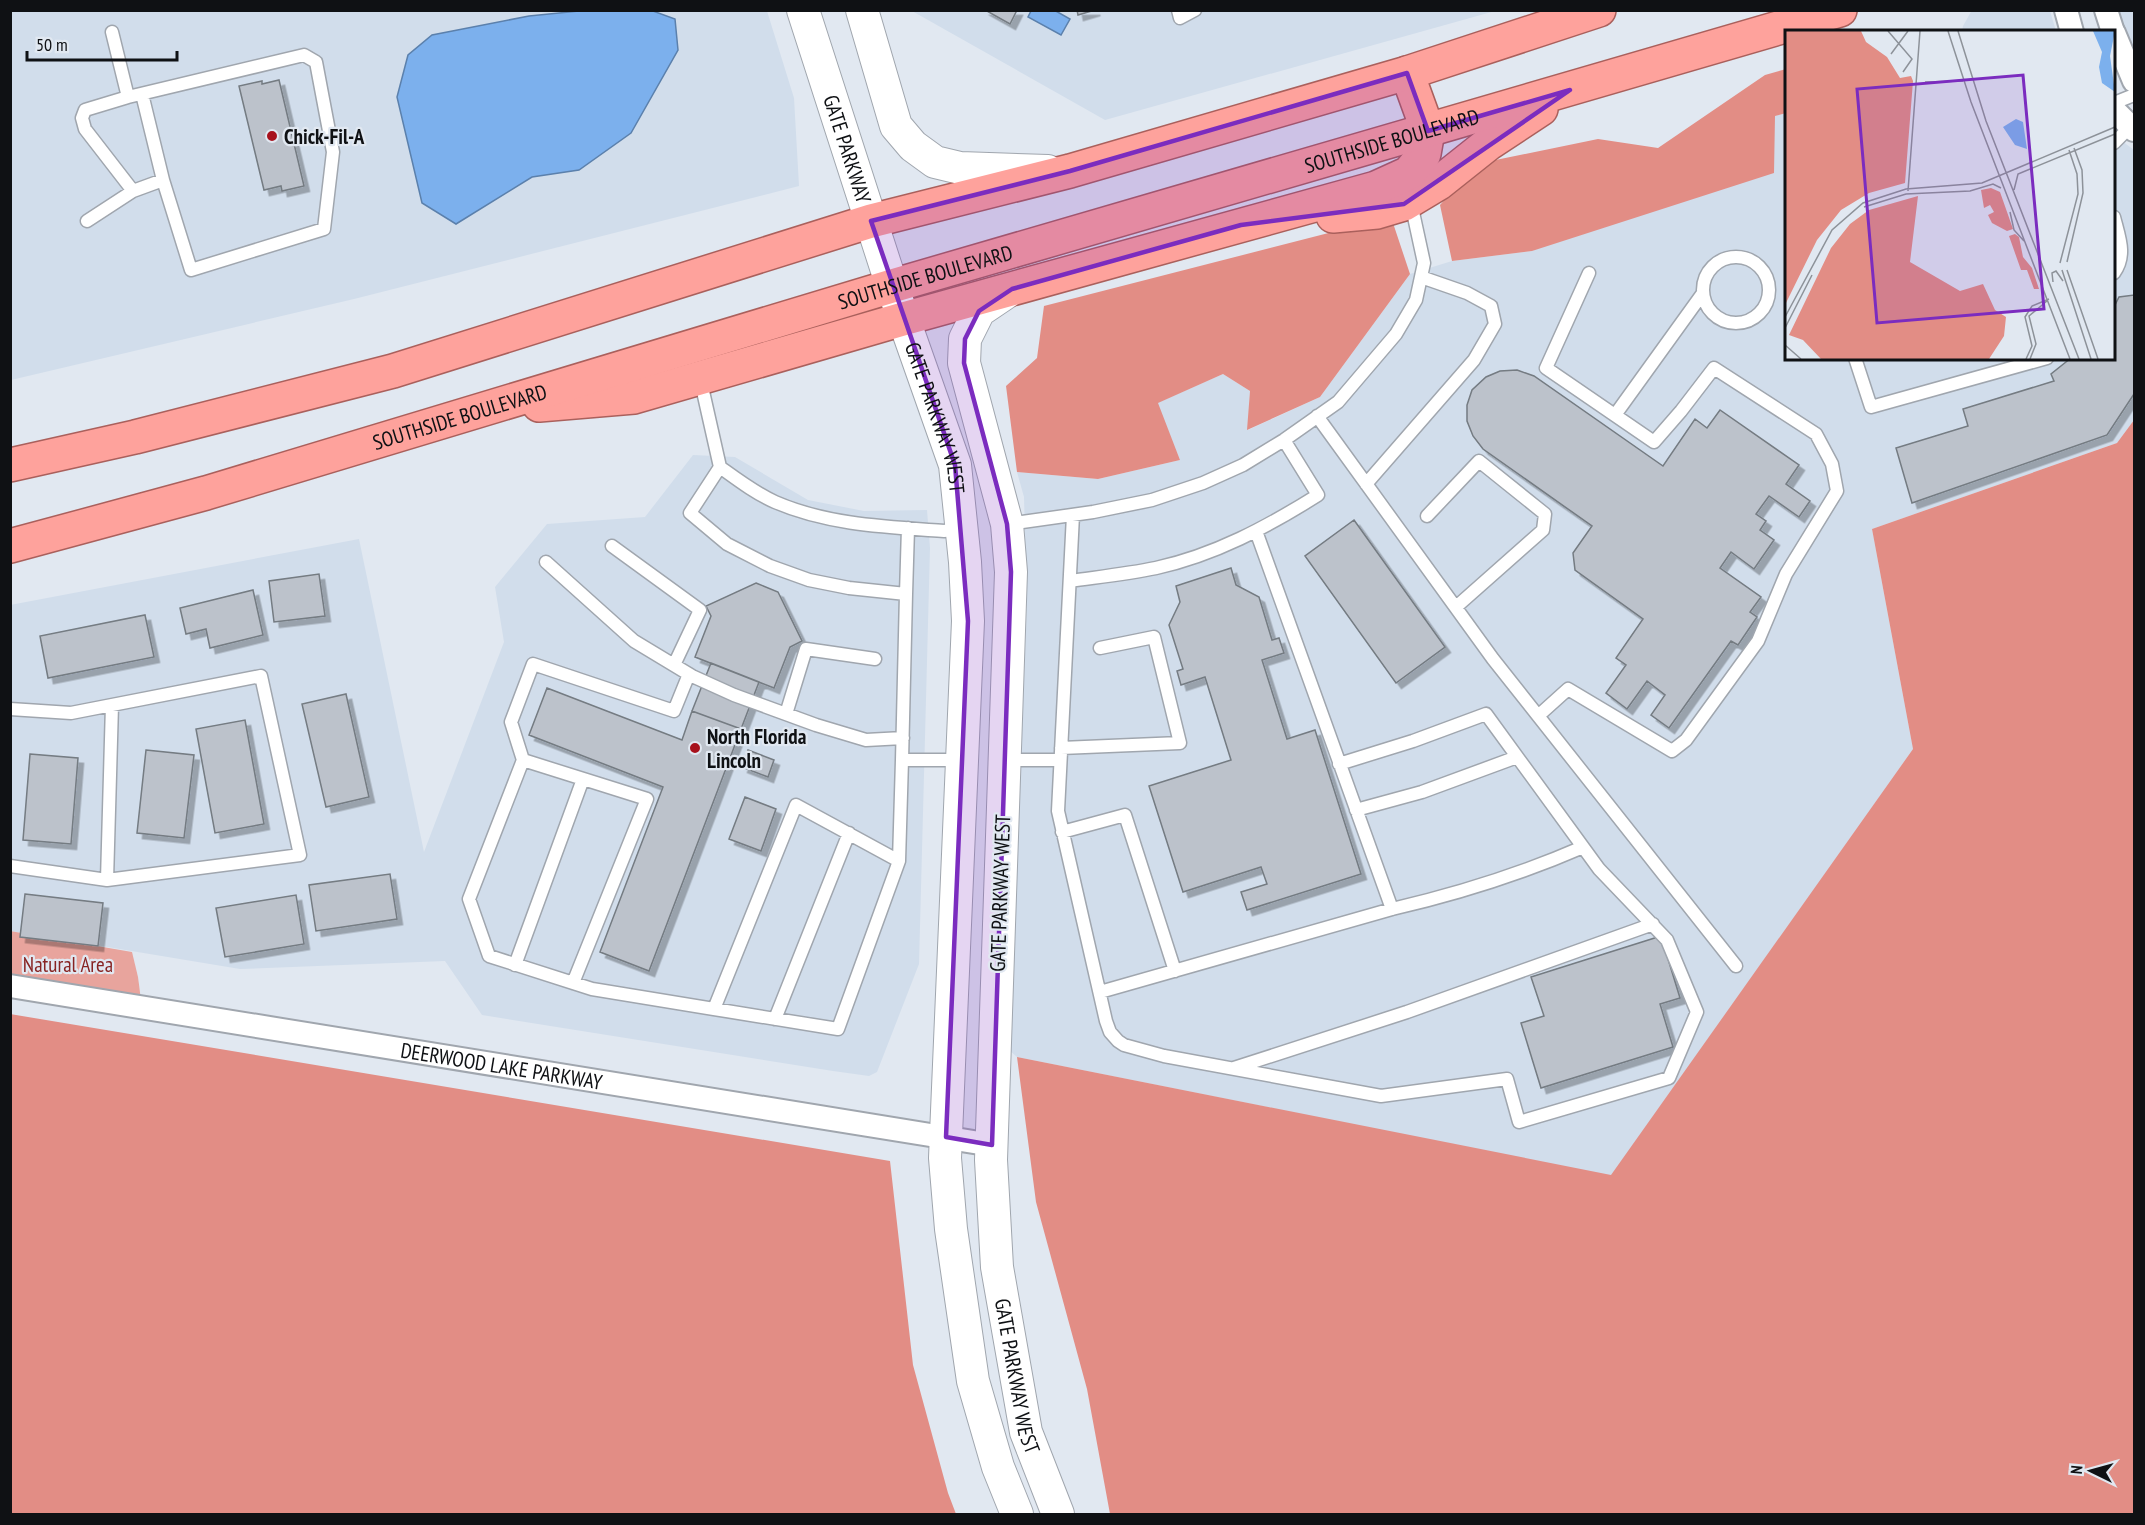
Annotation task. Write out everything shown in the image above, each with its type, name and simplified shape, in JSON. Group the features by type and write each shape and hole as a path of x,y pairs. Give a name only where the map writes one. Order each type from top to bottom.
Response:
{"highway":[{"path":"10,465 135,437 393,371 872,221 1070,171 1407,73 1599,10"},
{"name":"SOUTHSIDE BOULEVARD","path":"10,546 207,493 472,411 892,286 1840,10"},
{"path":"472,411 634,397 1012,288 1376,188 1408,173 1424,154 1428,131 1407,73"},
{"path":"1241,225 1377,212 1410,201 1439,183 1488,144 1570,90"}],"main road":[{"name":"GATE PARKWAY","path":"803,10 892,286"},
{"path":"862,10 897,126 912,146 935,162 960,168 1070,171"},
{"name":"GATE PARKWAY WEST","path":"892,286 955,465 962,528 968,621 945,1158 951,1229 973,1381 998,1467 1017,1515"},
{"name":"GATE PARKWAY WEST","path":"1012,288 979,311 965,339 964,363 1007,524 1011,572 992,1145 997,1267 1009,1347 1026,1432 1058,1515"},
{"path":"962,528 1007,524"},
{"path":"962,760 1005,760"}],"street":[{"path":"2066,10 2071,30"},
{"path":"2106,10 2112,30"},
{"path":"2115,37 2134,81"},
{"path":"2115,111 2133,128"},
{"name":"DEERWOOD LAKE PARKWAY","path":"10,986 992,1145"}],"lane":[{"path":"1178,10 1180,18 1195,10"},
{"path":"112,32 128,97"},
{"path":"133,191 85,129 82,118 85,110 128,97 304,55 316,62 333,152 324,229 191,270 163,180 142,94"},
{"path":"2115,104 2134,95"},
{"path":"2115,142 2133,128"},
{"path":"87,221 133,191 163,180"},
{"path":"1007,524 1152,500 1203,483 1243,465 1284,440 1338,402 1396,334 1416,300 1424,263 1410,201"},
{"path":"2115,221 2122,247 2115,272"},
{"path":"1615,415 1703,293 1704,282 1709,271 1717,263 1738,256 1749,259 1766,275 1769,286 1769,296 1759,315 1740,323 1719,319 1711,312 1703,293"},
{"path":"1538,716 1568,689 1672,751 1686,741 1758,640 1786,574 1838,491 1832,464 1816,434 1714,368 1654,442 1546,368 1589,273"},
{"path":"1366,484 1474,360 1495,324 1491,306 1467,292 1421,278"},
{"path":"1856,360 1870,407 2040,360"},
{"path":"700,378 720,467 747,487 776,502 840,522 944,531 962,528"},
{"path":"1317,416 1493,659 1736,966"},
{"path":"1070,581 1158,567 1205,553 1276,522 1318,495 1284,440"},
{"path":"1427,516 1479,461 1545,514 1543,530 1456,607"},
{"path":"720,467 690,513 728,544 770,566 809,580 849,588 906,594"},
{"path":"1073,514 1058,811 1110,1032 1118,1041 1124,1045 1164,1056 1381,1096 1507,1079 1519,1122 1669,1078 1696,1012 1667,940 1599,869 1486,714 1413,741 1339,764"},
{"path":"689,674 674,711 533,663 511,722 523,760 469,899 489,956 592,989 838,1029 899,861 908,528"},
{"path":"1256,531 1392,909"},
{"path":"612,546 700,610 674,665"},
{"path":"546,562 599,612 634,641 689,674 734,695 866,740 903,738"},
{"path":"1005,760 1180,743 1154,637 1100,648"},
{"path":"786,714 807,649 875,659"},
{"path":"10,708 72,713 261,676 300,855 107,880 10,867"},
{"path":"107,880 112,705"},
{"path":"1356,810 1422,792 1517,757"},
{"path":"523,760 647,799 573,983"},
{"path":"902,760 962,760"},
{"path":"515,965 583,779"},
{"path":"714,1009 796,805 899,861"},
{"path":"1062,832 1125,815 1175,971"},
{"path":"775,1019 849,833"},
{"path":"1100,992 1434,899 1545,863 1583,847"},
{"path":"1233,1068 1407,1012 1653,924"}],"highlighted area":[{"path":"1407,73 1428,131 1570,90 1404,204 1241,225 1012,289 979,311 965,339 964,363 1007,524 1011,572 992,1145 946,1137 968,621 955,465 871,221 1070,171"}],"shaded area":[{"path":"1972,10 2050,11 2056,30 1962,30"},
{"path":"10,11 767,11 794,98 799,186 354,299 11,380"},
{"path":"912,11 1495,11 1105,120"},
{"path":"2116,11 2134,11 2134,63"},
{"path":"1785,69 1785,113 1775,116 1774,173 1532,251 1452,261 1440,205 1476,164 1598,139 1658,148 1765,75"},
{"path":"1785,113 1785,360 2115,360 2115,136 2134,150 2134,420 2117,443 1872,529 1913,749 1611,1176 1017,1057 1009,1050 1027,606 1024,497 1017,472 1098,479 1180,460 1157,403 1223,374 1250,391 1248,430 1320,397 1410,274 1452,261 1532,251 1775,116"},
{"path":"1391,217 1410,274 1320,397 1247,430 1250,391 1223,374 1158,403 1180,460 1098,479 1017,472 1006,386 1037,358 1044,306"},
{"path":"2134,420 2134,1514 1110,1514 1087,1389 1036,1202 1017,1057 1611,1175 1913,749 1872,529 2117,443"},
{"name":"North Florida Lincoln","path":"693,455 735,457 808,500 864,511 927,510 930,548 919,964 877,1072 869,1076 833,1071 482,1015 445,961 240,969 11,931 10,605 359,539 424,852 504,642 495,587 547,524 645,517"},
{"path":"10,1014 890,1161 913,1365 948,1493 956,1514 11,1514"}],"green space":[{"name":"Natural Area","path":"10,931 132,952 141,1000 11,978"}],"water":[{"path":"589,10 653,11 675,19 678,50 631,133 579,170 532,177 456,224 422,203 397,97 408,55 432,35 529,16"},
{"path":"1054,10 1070,19 1061,35 1028,17 1031,11"}],"building":[{"path":"985,10 1017,10 1010,24"},
{"path":"1077,10 1095,10 1078,15"},
{"name":"Chick-Fil-A","path":"279,80 304,186 282,191 281,186 264,190 239,86"},
{"path":"2134,295 2134,394 2107,435 1912,503 1896,448 1968,426 1963,409 2054,381 2051,374 2068,360 2115,360 2115,305 2119,297"},
{"path":"1517,370 1534,376 1663,466 1695,419 1707,428 1720,410 1799,465 1786,484 1810,501 1799,517 1769,496 1756,514 1766,521 1760,530 1774,540 1754,569 1731,552 1720,568 1761,597 1750,612 1757,617 1738,645 1731,641 1669,728 1651,715 1665,695 1647,681 1627,709 1606,693 1626,665 1616,658 1643,619 1575,570 1573,553 1592,526 1483,449 1473,436 1467,421 1467,405 1472,390 1486,377 1500,371"},
{"path":"1354,520 1445,647 1396,683 1305,556"},
{"path":"1231,568 1236,585 1259,597 1272,640 1279,638 1284,653 1262,660 1287,739 1315,730 1361,874 1247,910 1241,892 1267,884 1261,867 1183,892 1149,786 1231,760 1205,677 1181,685 1177,671 1183,669 1169,625 1180,602 1176,586"},
{"path":"319,574 325,616 274,622 269,581"},
{"path":"756,583 778,592 802,641 790,647 774,688 695,657 711,616 706,606"},
{"path":"253,590 263,635 210,648 206,629 186,634 180,608"},
{"path":"145,615 154,657 48,678 40,636"},
{"path":"711,663 759,682 741,729 692,711"},
{"path":"547,688 682,740 692,711 741,729 649,971 600,952 663,787 529,735"},
{"path":"346,694 369,797 326,807 302,704"},
{"path":"245,720 264,824 215,833 196,729"},
{"path":"146,750 194,755 184,838 137,833"},
{"path":"748,750 774,760 768,777 742,767"},
{"path":"30,754 78,758 71,844 23,840"},
{"path":"745,797 776,809 761,851 729,839"},
{"path":"390,874 397,919 316,931 309,885"},
{"path":"25,894 103,903 98,946 20,937"},
{"path":"296,895 304,944 225,957 216,908"},
{"path":"1661,936 1680,998 1660,1004 1673,1047 1541,1088 1521,1023 1544,1016 1531,977"}],"place":[{"name":"Chick-Fil-A","path":"272,136"},
{"name":"North Florida Lincoln","path":"695,748"}]}
